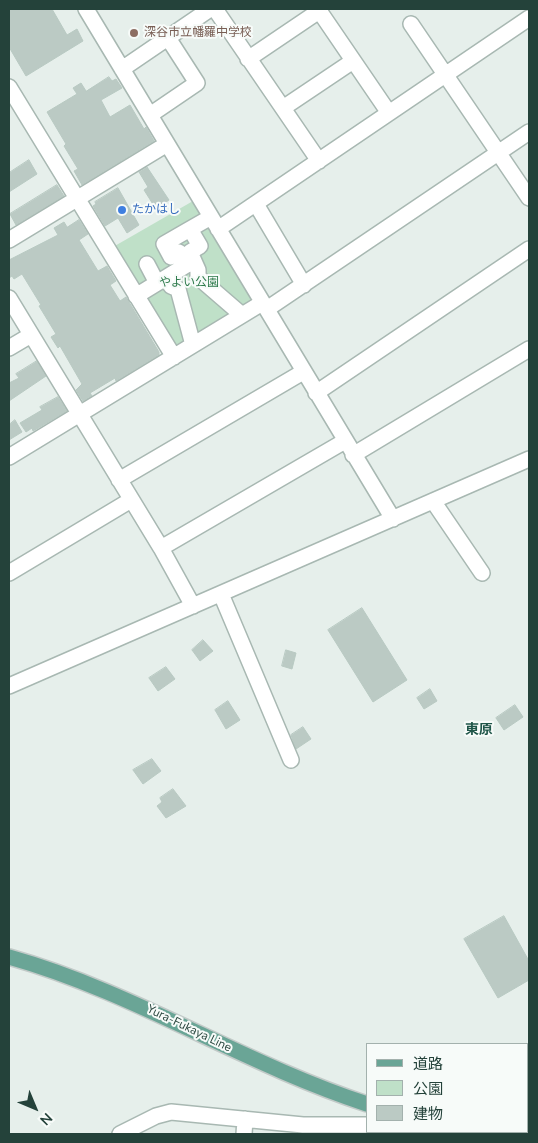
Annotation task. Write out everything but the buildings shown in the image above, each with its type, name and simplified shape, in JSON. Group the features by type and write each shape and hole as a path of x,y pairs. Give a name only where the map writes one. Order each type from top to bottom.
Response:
{"main road":[{"name":"Yura-Fukaya Line","path":"9,957 49,968 95,986 145,1007 257,1062 324,1090 366,1104"}],"street":[{"path":"86,9 393,519"},
{"path":"122,69 210,9"},
{"path":"215,9 319,161"},
{"path":"248,59 319,10 389,113"},
{"path":"242,315 198,277 198,270 187,257 171,257 164,244 190,229 214,223 256,204 529,18"},
{"path":"411,24 529,198"},
{"path":"150,114 197,83 168,38"},
{"path":"283,108 353,61"},
{"path":"9,87 174,357"},
{"path":"9,458 242,315 265,306 304,285 529,132"},
{"path":"9,240 167,144"},
{"path":"256,204 304,285"},
{"path":"136,296 162,280 200,246 190,229"},
{"path":"316,393 529,249"},
{"path":"147,264 162,280 178,289"},
{"path":"178,289 198,277"},
{"path":"178,289 193,346"},
{"path":"9,298 161,548 193,606"},
{"path":"9,348 31,335"},
{"path":"353,455 529,349"},
{"path":"119,480 303,372"},
{"path":"161,548 345,441"},
{"path":"10,682 221,594 529,459"},
{"path":"9,573 131,500"},
{"path":"433,501 482,573"},
{"path":"221,594 291,760"},
{"path":"120,1134 156,1116 171,1112 303,1125 366,1125"},
{"path":"244,1134 245,1119"}],"green space":[{"name":"やよい公園","path":"193,201 252,298 251,304 178,348 172,346 113,247"}],"place":[{"name":"深谷市立幡羅中学校","path":"134,33"},
{"name":"たかはし","path":"122,210"}],"district":[{"name":"東原","path":"479,731"}]}
